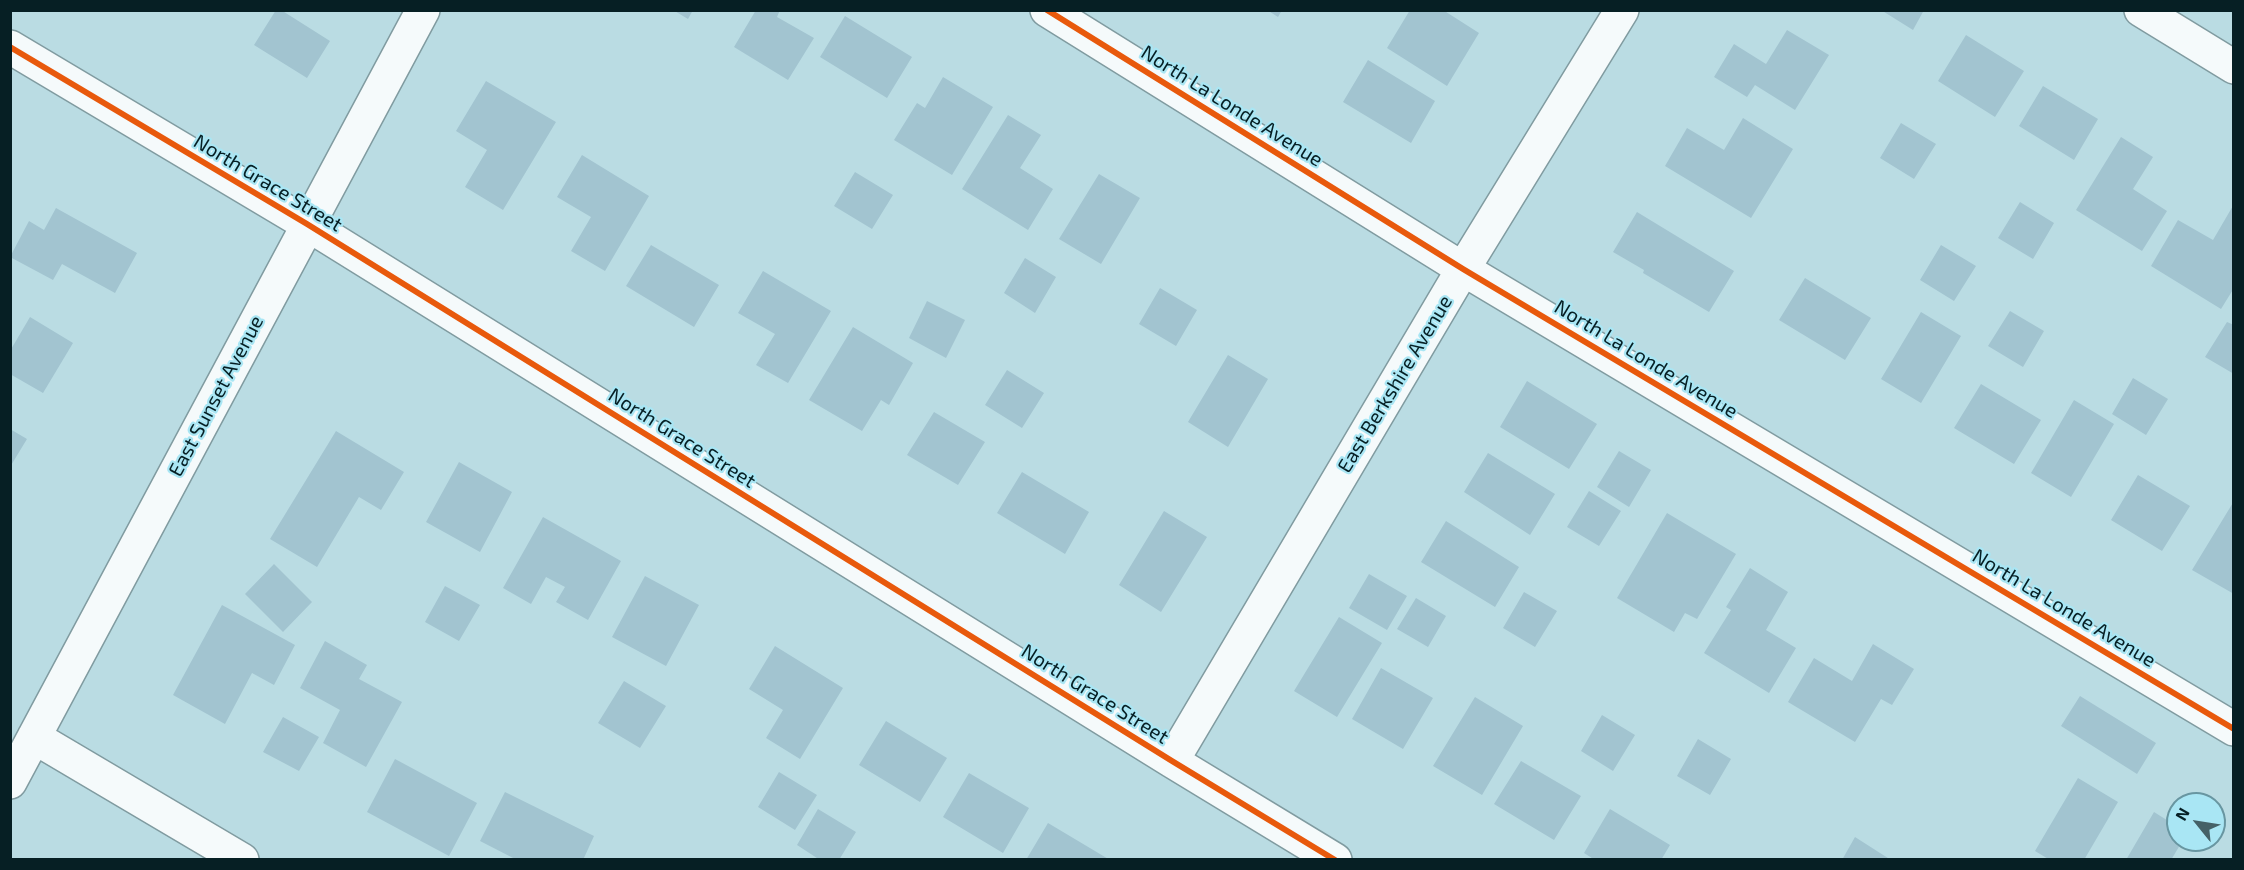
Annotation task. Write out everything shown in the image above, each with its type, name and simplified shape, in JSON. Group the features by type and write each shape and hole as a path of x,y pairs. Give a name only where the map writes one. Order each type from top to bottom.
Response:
{"street":[{"name":"East Sunset Avenue","path":"10,782 423,10"},
{"name":"North La Londe Avenue","path":"1047,10 1463,269 2234,729"},
{"name":"East Berkshire Avenue","path":"1172,761 1463,269 1622,10"},
{"path":"2141,10 2234,67"},
{"name":"North Grace Street","path":"10,47 307,224 1335,860"},
{"path":"34,737 242,860"}],"building":[{"path":"276,10 281,10 330,41 307,78 254,45"},
{"path":"673,10 693,10 688,19"},
{"path":"756,10 780,10 777,17 814,38 788,80 734,47"},
{"path":"1267,10 1282,10 1278,17"},
{"path":"1410,10 1443,10 1479,33 1447,86 1387,48"},
{"path":"1881,10 1924,10 1913,30"},
{"path":"845,16 912,57 887,98 820,57"},
{"path":"1787,30 1829,55 1795,110 1755,85 1747,97 1714,77 1734,44 1766,64"},
{"path":"1966,35 2024,71 1995,117 1938,81"},
{"path":"1368,60 1435,101 1411,143 1343,102"},
{"path":"943,77 993,107 952,175 894,140 917,103 925,108"},
{"path":"486,81 556,122 503,210 465,187 487,150 456,131"},
{"path":"2043,86 2098,119 2074,160 2019,126"},
{"path":"1008,115 1041,135 1020,168 1053,189 1028,230 962,189"},
{"path":"1743,118 1793,149 1751,218 1665,166 1687,128 1724,150"},
{"path":"1901,123 1936,144 1914,179 1880,158"},
{"path":"2121,137 2153,157 2133,189 2167,211 2142,251 2076,210"},
{"path":"582,155 649,196 605,271 571,251 591,217 557,197"},
{"path":"855,172 893,195 872,229 834,206"},
{"path":"1099,174 1140,198 1101,264 1059,239"},
{"path":"2020,202 2054,223 2033,259 1998,238"},
{"path":"2234,204 2234,288 2221,309 2151,266 2178,220 2213,240"},
{"path":"56,208 137,253 115,293 62,264 53,280 10,257 29,221 44,230"},
{"path":"1637,212 1734,271 1709,312 1643,273 1644,270 1613,252"},
{"path":"651,245 719,285 694,327 626,286"},
{"path":"1941,245 1976,266 1954,301 1920,280"},
{"path":"1025,258 1056,277 1035,313 1004,293"},
{"path":"763,271 831,311 788,383 756,365 775,334 738,313"},
{"path":"1805,278 1871,318 1845,360 1779,320"},
{"path":"1160,288 1197,310 1176,346 1139,324"},
{"path":"927,301 965,320 946,358 909,338"},
{"path":"2010,311 2044,331 2023,367 1988,346"},
{"path":"1921,312 1961,336 1921,403 1881,379"},
{"path":"30,317 73,343 43,393 10,374 10,351"},
{"path":"2227,322 2234,325 2234,374 2205,357"},
{"path":"853,327 913,363 889,405 881,400 862,431 809,400"},
{"path":"1228,355 1268,379 1228,447 1188,422"},
{"path":"1007,370 1044,393 1022,428 985,405"},
{"path":"2133,378 2168,399 2146,435 2112,414"},
{"path":"1527,381 1597,424 1569,469 1500,427"},
{"path":"1981,384 2041,420 2014,464 1954,428"},
{"path":"2074,400 2114,424 2071,497 2031,473"},
{"path":"934,412 985,442 958,485 907,455"},
{"path":"10,429 27,439 10,467"},
{"path":"336,431 404,472 381,510 359,497 317,567 270,539"},
{"path":"1619,451 1651,470 1629,507 1597,487"},
{"path":"1488,453 1555,494 1530,535 1464,492"},
{"path":"459,462 512,492 480,552 426,522"},
{"path":"1022,472 1089,512 1065,554 997,513"},
{"path":"2138,475 2190,506 2162,551 2111,520"},
{"path":"1589,491 1621,511 1599,546 1567,527"},
{"path":"2234,501 2234,594 2192,570"},
{"path":"1164,511 1207,537 1161,612 1119,585"},
{"path":"1667,513 1736,554 1697,619 1685,613 1674,632 1617,598"},
{"path":"543,517 621,561 588,620 556,602 565,587 546,577 531,604 503,588"},
{"path":"1446,521 1519,567 1495,607 1421,562"},
{"path":"274,564 312,602 283,632 245,594"},
{"path":"1750,568 1788,592 1766,630 1796,648 1769,693 1704,653 1731,610 1726,607"},
{"path":"1369,574 1407,596 1387,630 1349,608"},
{"path":"645,576 699,605 666,666 612,637"},
{"path":"445,586 480,605 459,641 425,622"},
{"path":"1524,592 1557,611 1535,647 1503,628"},
{"path":"1416,598 1446,616 1428,647 1397,629"},
{"path":"222,605 295,645 274,685 252,673 225,724 173,695"},
{"path":"1339,617 1382,643 1337,717 1294,691"},
{"path":"325,641 367,665 359,679 402,702 366,767 323,743 340,710 300,688"},
{"path":"1873,644 1914,669 1892,705 1881,699 1855,742 1788,702 1814,658 1852,681"},
{"path":"775,646 843,688 800,759 766,738 783,710 749,689"},
{"path":"1381,668 1433,698 1403,749 1352,719"},
{"path":"624,681 666,706 640,748 598,723"},
{"path":"2080,696 2156,743 2137,774 2061,726"},
{"path":"1475,697 1523,726 1482,795 1433,766"},
{"path":"1602,715 1635,735 1613,771 1581,751"},
{"path":"283,717 319,737 299,771 263,752"},
{"path":"886,721 947,758 920,802 859,765"},
{"path":"1698,739 1731,759 1710,795 1677,776"},
{"path":"395,759 477,803 449,856 367,812"},
{"path":"1521,761 1581,796 1554,840 1494,804"},
{"path":"779,772 817,795 795,830 758,807"},
{"path":"969,773 1029,808 1003,853 943,817"},
{"path":"2078,778 2118,802 2084,860 2050,860 2035,851"},
{"path":"505,792 594,836 583,860 517,860 480,841"},
{"path":"818,809 856,832 839,860 820,860 797,845"},
{"path":"1610,809 1670,845 1661,860 1595,860 1584,853"},
{"path":"2154,812 2166,820 2166,852 2176,852 2171,860 2126,860"},
{"path":"1048,823 1110,860 1026,860"},
{"path":"1855,837 1891,860 1842,860"}],"cycle path":[{"path":"1047,10 1463,269 2234,729"},
{"path":"10,47 307,224 1335,860"}]}
